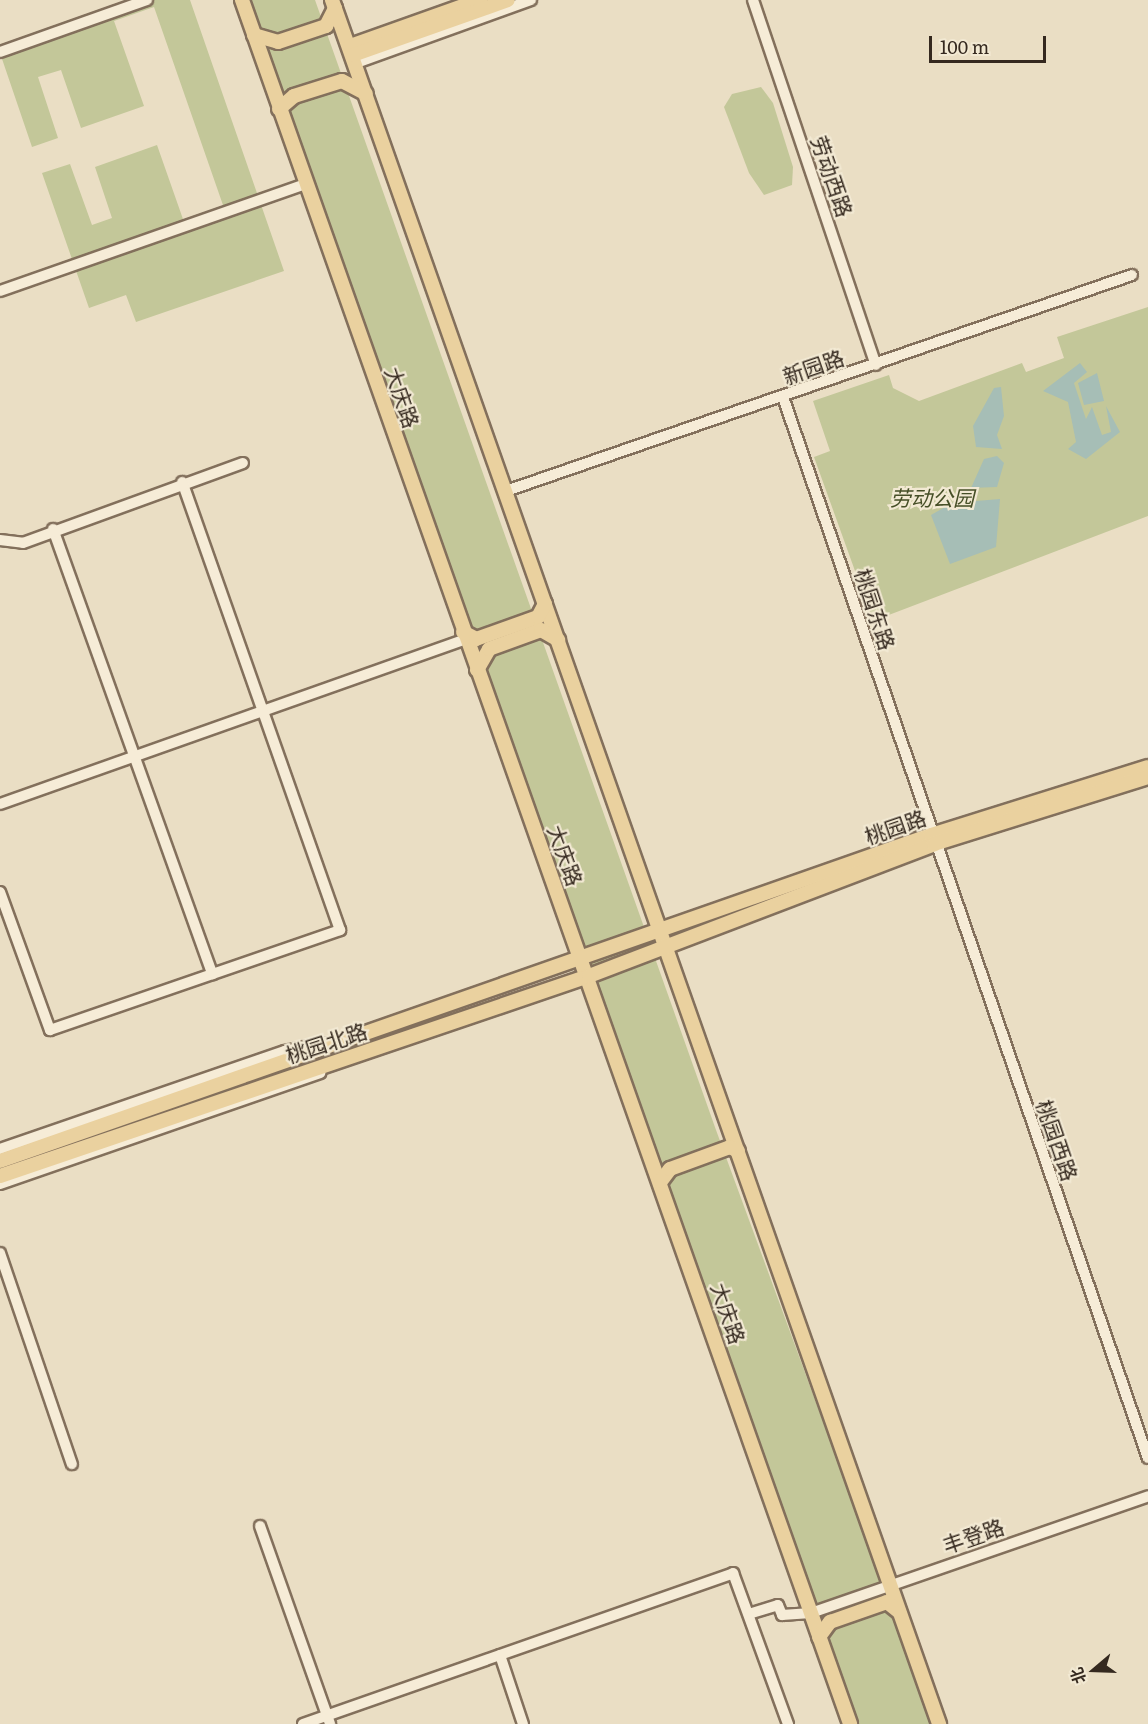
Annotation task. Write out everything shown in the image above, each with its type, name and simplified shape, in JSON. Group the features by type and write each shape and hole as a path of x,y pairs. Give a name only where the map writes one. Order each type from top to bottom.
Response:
{"main road":[{"name":"大庆路","path":"242,0 464,636 589,976 850,1724"},
{"path":"351,51 480,0"},
{"path":"351,51 508,0"},
{"path":"254,35 278,42 326,26 334,4"},
{"path":"334,4 939,1724"},
{"path":"279,109 294,96 342,81 366,94"},
{"path":"464,636 476,639 538,617 545,604"},
{"path":"477,670 489,649 541,630 558,640"},
{"name":"桃园路","path":"661,938 933,839 1148,767"},
{"name":"桃园路","path":"933,839 1148,777"},
{"name":"桃园北路","path":"0,1161 581,959 661,938"},
{"name":"桃园北路","path":"0,1176 589,976 661,938"},
{"path":"654,1162 668,1165 729,1143 732,1135"},
{"path":"661,1181 670,1168 730,1147 738,1151"},
{"path":"811,1615 827,1619 885,1598 890,1586"},
{"path":"819,1637 831,1622 887,1602 898,1611"}],"street":[{"path":"0,52 147,0"},
{"path":"351,51 460,0"},
{"path":"351,51 531,0"},
{"name":"劳动西路","path":"753,0 876,365"},
{"path":"0,291 306,184"},
{"name":"新园路","path":"506,491 1132,275"},
{"name":"桃园东路","path":"783,397 933,839"},
{"path":"0,540 23,543 182,483 243,463"},
{"path":"0,892 50,1030 340,930 182,483"},
{"path":"53,530 212,974"},
{"path":"0,804 263,711 464,636"},
{"name":"桃园西路","path":"933,839 1148,1458"},
{"path":"0,1149 285,1050 361,1035"},
{"path":"0,1184 297,1084 355,1055"},
{"path":"0,1253 72,1464"},
{"name":"丰登路","path":"890,1586 1148,1496"},
{"path":"260,1526 328,1720"},
{"path":"303,1724 328,1720 500,1655 733,1573 752,1613 788,1724"},
{"path":"752,1613 778,1605 782,1616 811,1615"},
{"path":"500,1655 523,1724"}],"green space":[{"path":"152,0 190,0 284,271 136,322 126,295 89,308 42,173 70,164 92,225 112,218 95,167 157,145 184,222 224,208 154,7 114,21 144,106 81,128 61,70 38,77 58,138 32,147 0,53"},
{"path":"249,0 315,0 716,1130 934,1724 857,1724"},
{"path":"761,87 773,103 793,167 792,185 764,195 749,173 724,107 732,94"},
{"name":"劳动公园","path":"1148,307 1148,516 873,621 814,457 830,451 813,401 889,375 893,388 919,401 1022,363 1026,372 1064,358 1057,337"}],"water":[{"path":"1080,363 1087,372 1074,383 1086,419 1092,407 1102,435 1111,432 1106,406 1120,432 1086,459 1068,449 1076,442 1068,402 1043,391"},
{"path":"1097,373 1104,401 1084,405 1078,383"},
{"path":"1001,387 1004,416 997,435 1002,449 976,447 973,426 994,388"},
{"path":"997,456 1004,463 997,487 971,488 984,459"},
{"path":"1000,499 996,547 950,564 931,515 952,503"}]}
